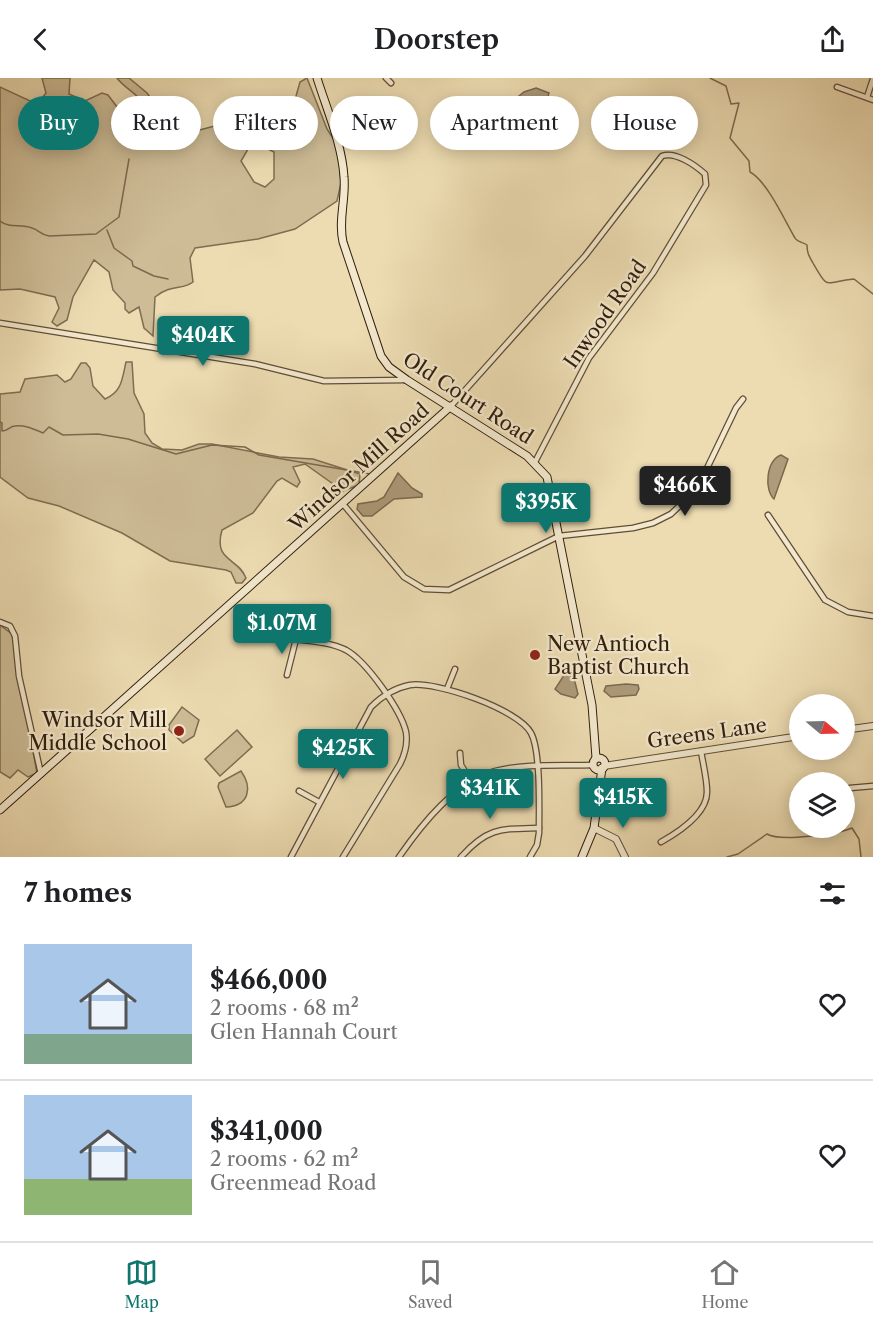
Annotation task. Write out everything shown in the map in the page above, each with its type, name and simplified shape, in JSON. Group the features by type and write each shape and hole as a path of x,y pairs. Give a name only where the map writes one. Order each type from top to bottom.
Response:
{"main road":[{"name":"Old Court Road","path":"317,78 343,164 344,187 340,224 345,253 378,351 389,367 407,380 451,406 535,462 544,471 549,483 593,712 600,764 594,828 582,857"},
{"name":"Windsor Mill Road","path":"0,810 451,406"}],"street":[{"path":"386,78 391,83"},
{"path":"867,97 873,79"},
{"path":"837,87 873,100"},
{"name":"Windsor Mill Road","path":"451,406 585,256 662,156 673,155 696,167 705,174 706,185"},
{"name":"Inwood Road","path":"535,462 589,358 653,273 706,185"},
{"path":"0,323 255,364 324,381 407,380"},
{"path":"343,504 404,577 417,586 432,590 456,587 559,536 638,527 671,514 697,489 736,408 743,399"},
{"path":"768,515 825,600 848,612 873,616"},
{"path":"0,622 10,626 14,632 19,676 41,774"},
{"path":"286,638 328,644 346,650 363,663 404,725 406,750 400,764 343,857"},
{"path":"287,675 296,639"},
{"path":"447,689 454,669"},
{"path":"291,857 366,713 385,694 418,684 447,689 521,721 534,741 539,828 537,845 530,857"},
{"path":"855,728 873,726"},
{"name":"Greens Lane","path":"399,857 450,798 471,781 506,769 620,762 789,738"},
{"path":"661,842 678,833 706,798 701,751"},
{"path":"460,753 461,765 471,781"},
{"path":"855,788 873,786"},
{"path":"299,792 319,802"},
{"path":"461,857 478,838 489,832 539,828"},
{"path":"594,828 616,840 625,857"}],"shaded area":[{"path":"42,78 70,78 69,94 74,96 44,96 46,93"},
{"path":"117,78 129,78 149,96 137,96"},
{"path":"307,78 314,96 296,96 300,82"},
{"path":"0,87 19,96 18,150 99,150 99,96 96,96 102,93 111,99 111,150 201,150 201,130 213,126 213,150 247,150 241,161 254,182 265,187 274,179 274,152 270,150 318,150 318,106 330,134 330,150 338,150 341,183 337,201 295,229 258,239 195,248 190,258 193,282 166,290 155,297 153,336 144,328 139,307 129,313 125,309 125,303 113,290 109,272 94,260 73,297 67,320 57,326 52,322 59,308 55,297 20,289 0,290"},
{"path":"536,88 549,93 548,96 519,96"},
{"path":"126,362 132,362 134,393 144,414 145,433 152,443 162,449 182,450 199,444 212,444 279,457 313,459 360,474 359,485 343,491 305,464 293,467 300,482 297,487 282,478 277,481 253,513 222,530 220,540 224,554 238,566 246,578 242,583 236,583 231,572 170,561 122,533 59,506 28,498 0,477 0,394 20,392 25,379 57,375 65,382 71,379 81,363 86,363 90,368 93,386 105,399 118,389"},
{"path":"781,455 788,459 774,499 769,489 768,476 772,463"},
{"path":"398,473 412,488 422,494 422,497 394,499 372,516 363,516 357,509 358,504 377,501 384,497"},
{"path":"0,625 12,634 37,773 28,777 18,770 10,778 0,772"},
{"path":"566,672 573,674 578,694 575,698 561,694 555,689"},
{"path":"638,685 636,695 611,697 604,691 606,686"},
{"path":"182,707 199,720 194,736 183,743 169,730 169,725"},
{"path":"237,730 252,747 220,776 205,759"},
{"path":"241,771 247,784 247,795 240,803 226,807 218,787 219,783"}],"waterway":[{"path":"710,78 726,86 731,104 739,103 730,138 749,161 750,172 769,192 796,239 807,245 809,256 822,278 828,283 854,279 873,294"},
{"path":"0,221 8,225 28,227 49,236 96,234 119,217 129,159"},
{"path":"107,230 114,248 132,261 133,266 154,276 168,279"},
{"path":"0,422 2,431 19,426 43,433 49,427 63,435 98,434 128,439 176,454 212,445 245,447 259,455 370,474"},
{"path":"727,857 738,854 767,834 796,837 822,835 852,828 859,839 861,857"}],"place":[{"name":"New Antioch Baptist Church","path":"535,655"},
{"name":"Windsor Mill Middle School","path":"179,731"}]}
